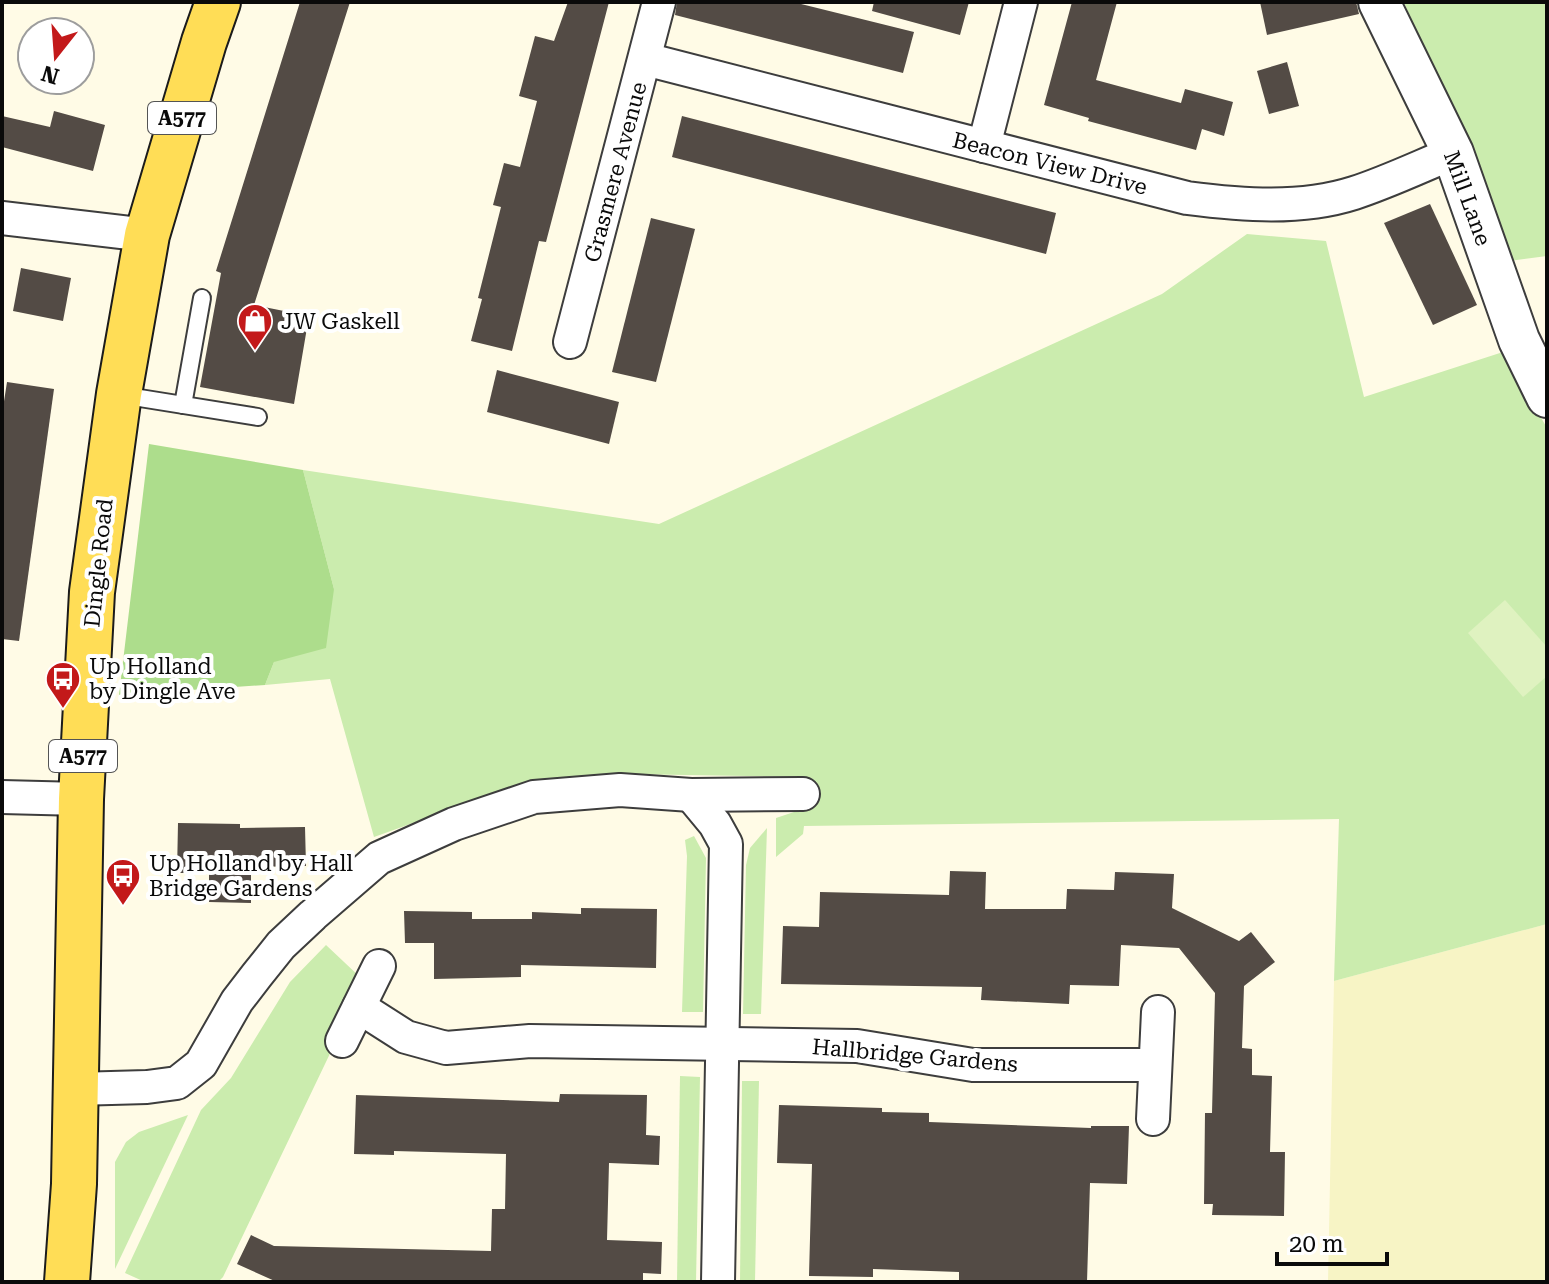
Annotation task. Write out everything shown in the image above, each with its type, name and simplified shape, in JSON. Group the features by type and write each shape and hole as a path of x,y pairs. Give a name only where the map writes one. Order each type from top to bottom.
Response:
{"main road":[{"name":"Dingle Road","path":"67,1282 74,1184 81,799 92,592 119,394 147,235 218,2"}],"street":[{"name":"Grasmere Avenue","path":"570,342 659,2"},
{"path":"984,146 1021,2"},
{"name":"Mill Lane","path":"1379,2 1453,153 1519,340 1547,397"},
{"name":"Beacon View Drive","path":"645,59 1187,198 1245,206 1305,202 1353,193 1453,153"},
{"path":"2,218 147,235"},
{"path":"75,1089 177,1083 201,1064 237,1001 281,945 379,858 454,824 534,797 620,790 691,795 803,794"},
{"path":"691,795 726,844 718,1282"},
{"path":"2,797 81,799"},
{"path":"342,1041 379,966"},
{"name":"Hallbridge Gardens","path":"359,1007 406,1037 446,1048 530,1041 857,1046 973,1065 1155,1065"},
{"path":"1153,1119 1158,1012"}],"lane":[{"path":"183,405 202,298"},
{"path":"119,394 258,417"}],"shaded area":[{"path":"1547,924 1547,1282 1328,1282 1334,981"}],"green space":[{"path":"1404,2 1547,2 1547,256 1509,261"},
{"path":"1247,234 1326,241 1364,397 1503,352 1547,428 1547,924 1334,981 1339,819 804,826 803,834 776,857 776,818 803,809 803,777 624,774 530,781 374,837 330,679 265,685 274,662 334,589 303,470 659,524 1162,294"},
{"path":"149,444 303,470 334,589 326,648 274,662 265,685 119,695"},
{"path":"1505,600 1547,647 1547,676 1523,697 1468,633"},
{"path":"767,828 761,1014 743,1014 746,865 750,848"},
{"path":"694,836 706,858 703,1012 682,1012 685,840"},
{"path":"326,945 361,978 348,1016 223,1277 218,1282 145,1282 125,1273 201,1110 231,1078 290,982"},
{"path":"680,1076 700,1077 696,1282 677,1282"},
{"path":"742,1081 759,1081 755,1282 740,1282"},
{"path":"188,1115 115,1269 115,1162 126,1142 139,1132"}],"building":[{"path":"300,2 350,2 254,305 309,316 294,404 200,387 221,273 216,271"},
{"path":"568,2 609,2 546,242 539,241 512,351 471,341 482,299 478,298 501,207 493,205 504,163 520,167 537,101 519,96 535,36 554,41"},
{"path":"677,2 793,2 914,32 903,73 675,15"},
{"path":"874,2 969,2 960,35 872,11"},
{"path":"1072,2 1117,2 1096,80 1181,103 1185,89 1233,102 1224,136 1202,129 1196,150 1088,121 1089,118 1044,105"},
{"path":"1260,2 1356,2 1359,14 1267,35"},
{"path":"1287,62 1299,106 1269,114 1257,71"},
{"path":"54,111 105,125 93,171 2,147 2,116 50,127"},
{"path":"682,116 1056,213 1046,254 672,157"},
{"path":"1430,204 1477,305 1433,325 1384,223"},
{"path":"651,218 695,229 656,382 612,372"},
{"path":"21,268 71,278 63,321 13,311"},
{"path":"497,370 619,402 609,444 487,412"},
{"path":"7,382 54,389 19,641 2,639 2,414"},
{"path":"178,823 240,824 240,828 305,827 306,866 251,867 251,903 209,902 209,873 177,873"},
{"path":"950,871 986,872 985,909 1066,909 1067,889 1114,890 1115,872 1174,874 1172,908 1239,941 1251,932 1275,962 1244,986 1242,1048 1252,1049 1252,1075 1272,1076 1270,1152 1285,1152 1284,1216 1212,1215 1213,1204 1204,1204 1205,1113 1212,1113 1215,993 1179,948 1121,945 1119,986 1070,985 1069,1004 981,1000 982,987 781,984 783,926 819,927 820,892 949,895"},
{"path":"581,908 657,909 656,968 521,965 521,977 434,979 434,943 405,943 404,911 472,912 472,919 532,919 532,912 581,914"},
{"path":"560,1094 647,1095 646,1135 660,1136 659,1165 609,1163 607,1240 662,1242 661,1274 643,1273 643,1282 277,1282 237,1264 251,1235 274,1246 491,1251 492,1209 505,1209 506,1154 394,1151 394,1155 354,1154 356,1095 559,1102"},
{"path":"779,1105 882,1108 882,1112 929,1113 929,1122 1091,1128 1129,1126 1127,1184 1090,1183 1087,1282 959,1282 959,1272 873,1269 873,1277 809,1276 812,1164 777,1163"}],"place":[{"name":"JW Gaskell","path":"255,352"},
{"name":"Up Holland by Dingle Ave","path":"63,710"},
{"name":"Up Holland by Hall Bridge Gardens","path":"123,907"}]}
